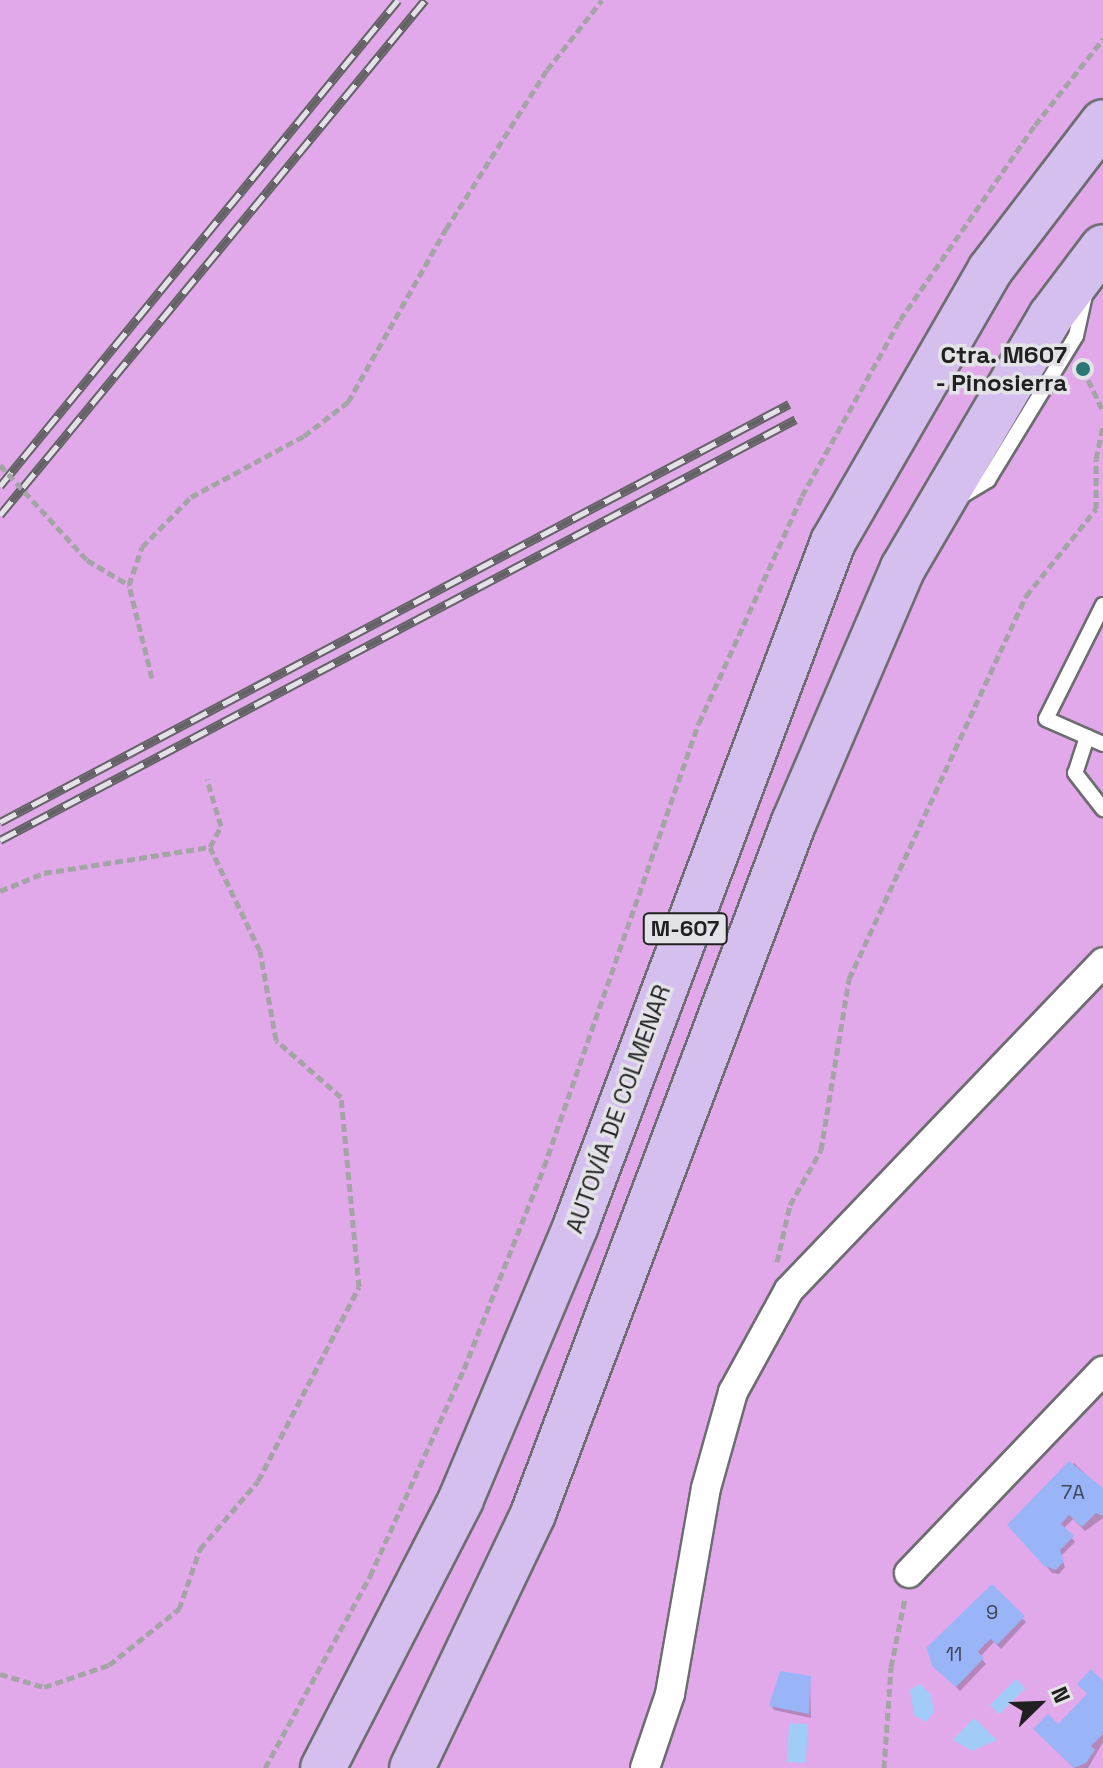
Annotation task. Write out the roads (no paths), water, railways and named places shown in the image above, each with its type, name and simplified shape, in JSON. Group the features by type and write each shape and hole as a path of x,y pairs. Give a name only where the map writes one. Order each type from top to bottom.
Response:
{"highway":[{"name":"AUTOVÍA DE COLMENAR","path":"323,1768 461,1499 570,1239 833,542 990,270 1103,122"},
{"name":"M-607","path":"412,1768 533,1514 794,822 903,568 1051,316 1097,255"}],"street":[{"path":"645,1768 670,1694 706,1488 733,1392 789,1290 1103,962"},
{"path":"909,1573 1103,1371"}],"lane":[{"path":"1096,741 1046,719 1097,631 1103,605"},
{"path":"1103,726 1075,773 1103,809"}],"water":[{"path":"1016,1679 1025,1688 999,1714 990,1705"},
{"path":"920,1684 931,1695 934,1712 926,1722 914,1715 910,1690"},
{"path":"974,1718 997,1740 972,1751 953,1740"},
{"path":"789,1723 808,1724 806,1763 787,1762"}],"railway":[{"path":"0,486 398,0"},
{"path":"0,515 425,0"},
{"path":"0,822 789,404"},
{"path":"0,840 796,419"}],"place":[{"name":"Ctra. M607 - Pinosierra","path":"1083,369"}]}
